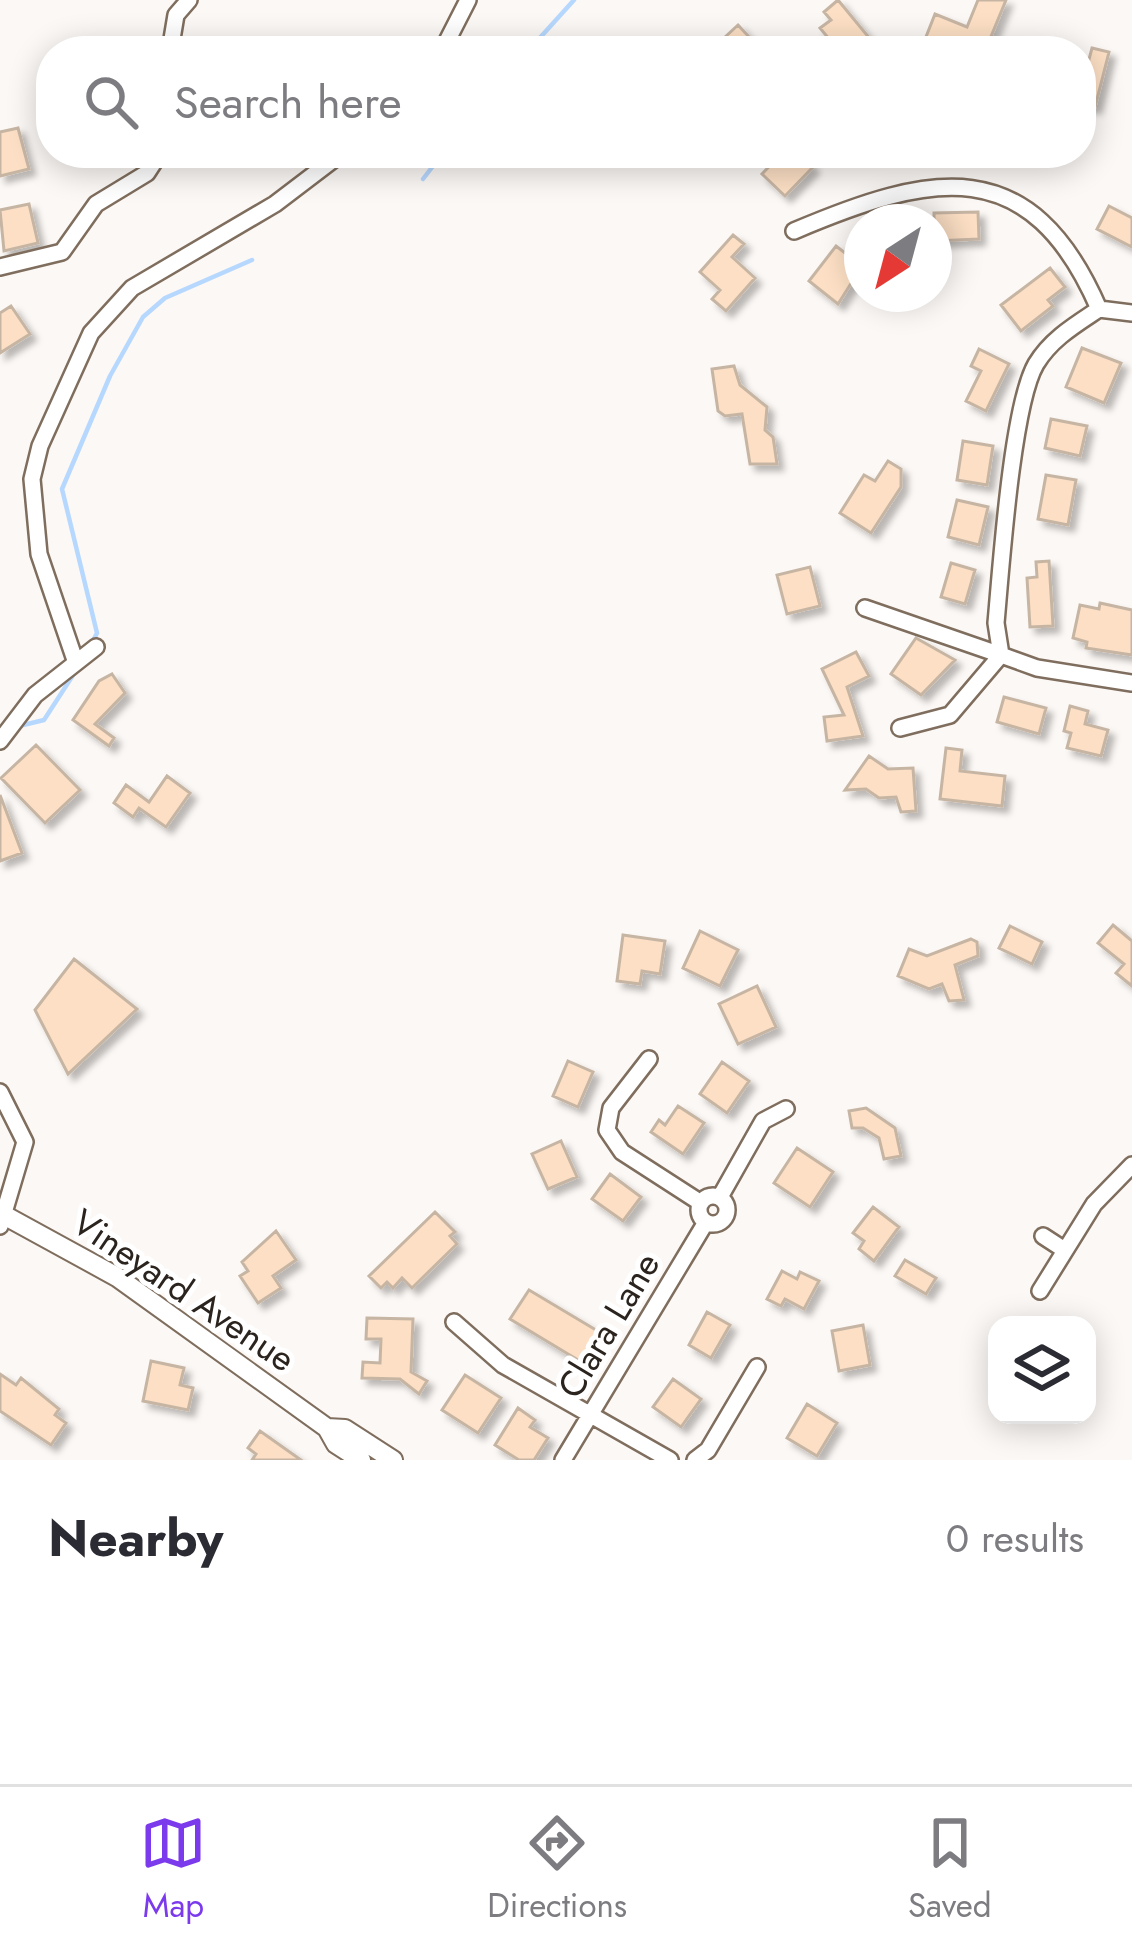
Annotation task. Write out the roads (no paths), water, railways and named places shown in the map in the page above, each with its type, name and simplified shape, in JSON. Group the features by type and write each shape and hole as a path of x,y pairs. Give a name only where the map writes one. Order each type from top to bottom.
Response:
{"street":[{"path":"172,36 176,15 189,0"},
{"path":"450,36 468,0"},
{"path":"0,267 62,252 96,204 150,168"},
{"path":"75,661 39,554 32,479 40,446 91,333 132,288 275,204 322,168"},
{"path":"794,231 904,190 992,192 1028,208 1076,254 1099,309"},
{"path":"900,728 950,715 1001,655 996,622 1022,405 1046,350 1099,309 1132,313"},
{"path":"866,608 1037,668 1132,683"},
{"path":"0,741 35,694 96,646"},
{"path":"649,1060 611,1108 607,1130 622,1152 701,1203 706,1222 718,1224 726,1216 720,1197 764,1121 786,1108"},
{"path":"0,1092 25,1142 2,1219"},
{"path":"1040,1291 1094,1204 1132,1165"},
{"path":"701,1203 708,1196 720,1197"},
{"name":"Vineyard Avenue","path":"2,1219 117,1276 327,1428 336,1444 362,1460"},
{"name":"Clara Lane","path":"563,1460 706,1222"},
{"path":"1043,1236 1064,1249"},
{"path":"454,1322 503,1365 670,1460"},
{"path":"695,1460 708,1450 757,1367"},
{"name":"Vineyard Avenue","path":"327,1428 345,1429 393,1460"}],"waterway":[{"path":"542,36 574,0"},
{"path":"423,179 431,168"},
{"path":"92,643 97,633 62,489 110,376 143,317 165,298 252,260"},
{"path":"15,727 44,720 77,669"}]}
